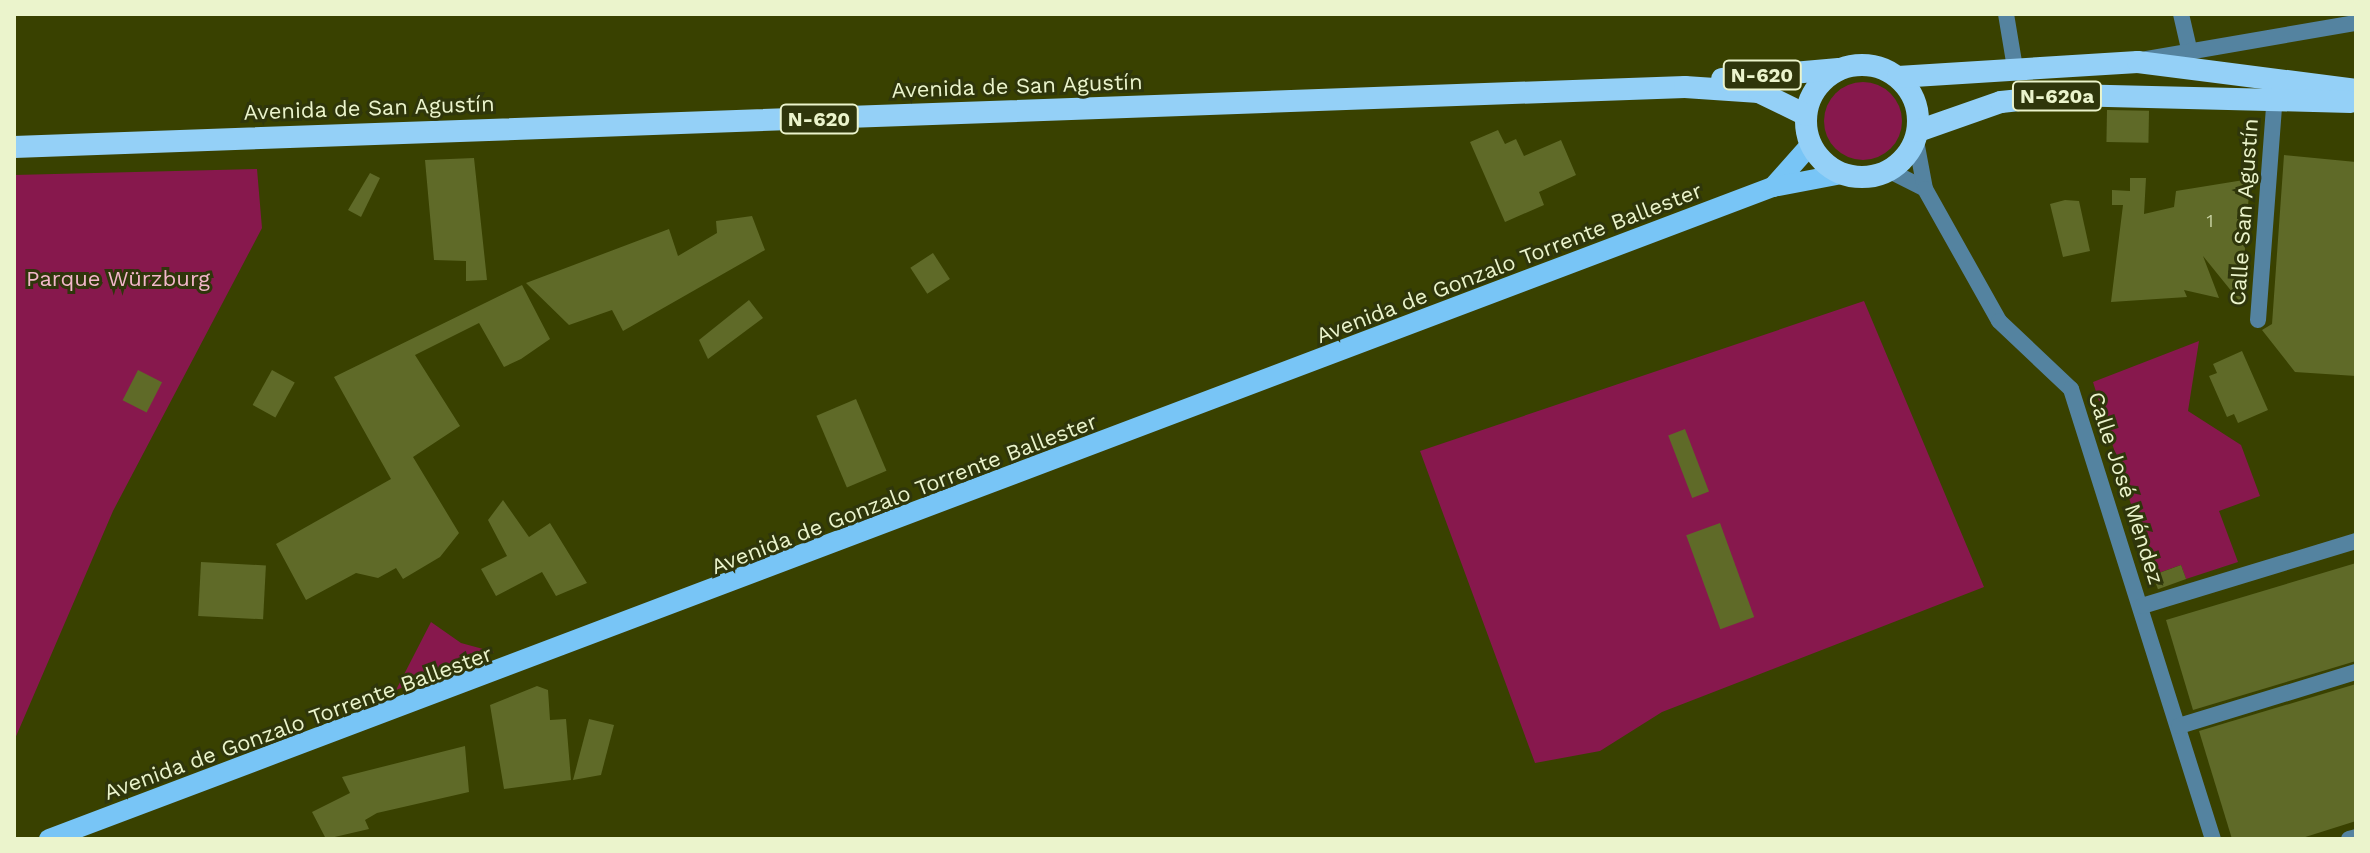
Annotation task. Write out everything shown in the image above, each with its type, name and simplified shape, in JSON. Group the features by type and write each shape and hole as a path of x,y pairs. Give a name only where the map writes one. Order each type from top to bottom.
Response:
{"highway":[{"name":"N-620a","path":"1898,77 1931,80 2015,68 2138,62 2356,90"},
{"name":"N-620","path":"1811,144 1806,115 1812,96 1840,69 1870,66 1898,77"},
{"name":"Avenida de San Agustín","path":"14,147 1685,87 1840,69"},
{"path":"1811,144 1842,174 1890,171 1917,136 1918,111 1898,77"},
{"name":"Avenida de San Agustín","path":"1685,87 1759,92 1806,115"},
{"name":"N-620a","path":"1917,136 2001,102 2068,95 2356,102"}],"main road":[{"name":"Avenida de Gonzalo Torrente Ballester","path":"1773,187 1811,144"},
{"name":"Avenida de Gonzalo Torrente Ballester","path":"49,839 1773,187 1842,174"}],"street":[{"path":"2006,14 2015,68"},
{"path":"2181,14 2189,48"},
{"path":"2138,62 2189,48 2247,46 2356,23"},
{"name":"Calle San Agustín","path":"2258,320 2274,107"},
{"name":"Calle José Méndez","path":"1917,136 1925,189 1999,321 2071,389 2142,606 2213,839"},
{"path":"1890,171 1925,189"},
{"path":"2142,606 2356,541"},
{"path":"2179,726 2356,672"},
{"path":"2349,839 2356,837"}],"green space":[{"path":"1855,82 1871,82 1885,88 1896,99 1902,121 1896,143 1885,154 1871,160 1855,160 1841,154 1830,143 1824,129 1824,113 1830,99 1841,88"},
{"name":"Parque Würzburg","path":"257,169 262,228 113,511 14,741 14,175"},
{"path":"1864,301 1984,587 1662,712 1600,751 1535,763 1420,451"},
{"path":"2199,341 2188,411 2241,445 2260,496 2219,511 2238,562 2186,579 2181,565 2153,575 2093,382"},
{"path":"431,622 461,643 494,652 396,690"}],"building":[{"path":"2107,110 2149,111 2148,143 2106,142"},
{"path":"1498,130 1505,144 1516,139 1524,156 1561,140 1576,175 1539,192 1544,205 1505,222 1470,142"},
{"path":"2284,155 2356,162 2356,376 2295,372 2262,330 2272,324"},
{"path":"474,158 487,280 466,281 466,261 434,260 425,160"},
{"path":"370,173 380,178 361,217 348,210"},
{"path":"2130,178 2146,178 2144,214 2174,207 2176,191 2250,179 2241,303 2203,256 2219,298 2184,290 2187,297 2111,302 2123,205 2112,205 2112,190 2130,191"},
{"path":"2065,200 2079,201 2090,251 2063,257 2050,204"},
{"path":"752,216 765,250 623,331 612,310 569,325 526,283 669,229 678,256 717,233 716,221"},
{"path":"933,253 950,279 927,294 910,268"},
{"path":"522,285 550,339 521,359 504,367 479,323 415,355 460,426 413,457 459,533 440,557 403,579 396,568 378,578 356,573 306,600 276,544 391,479 334,377"},
{"path":"749,300 763,318 708,359 699,340"},
{"path":"2242,351 2268,410 2238,423 2234,414 2227,417 2209,376 2217,373 2213,364"},
{"path":"138,370 162,382 147,413 123,400"},
{"path":"272,370 295,383 275,418 253,405"},
{"path":"856,399 886,471 847,488 816,416"},
{"path":"1685,429 1709,492 1692,498 1668,435"},
{"path":"503,500 529,537 550,523 587,583 556,596 542,572 496,596 481,569 507,556 488,520"},
{"path":"1720,523 1754,617 1720,629 1686,535"},
{"path":"201,562 266,565 263,619 198,616"},
{"path":"2356,563 2356,661 2193,710 2166,620"},
{"path":"2181,565 2186,579 2158,589 2153,575"},
{"path":"2356,684 2356,821 2299,839 2232,839 2199,731"},
{"path":"537,686 548,690 550,720 566,719 571,780 504,789 490,705"},
{"path":"589,719 614,725 601,775 573,780"},
{"path":"465,746 469,792 377,813 365,820 369,829 326,839 312,812 350,793 342,777"}]}
